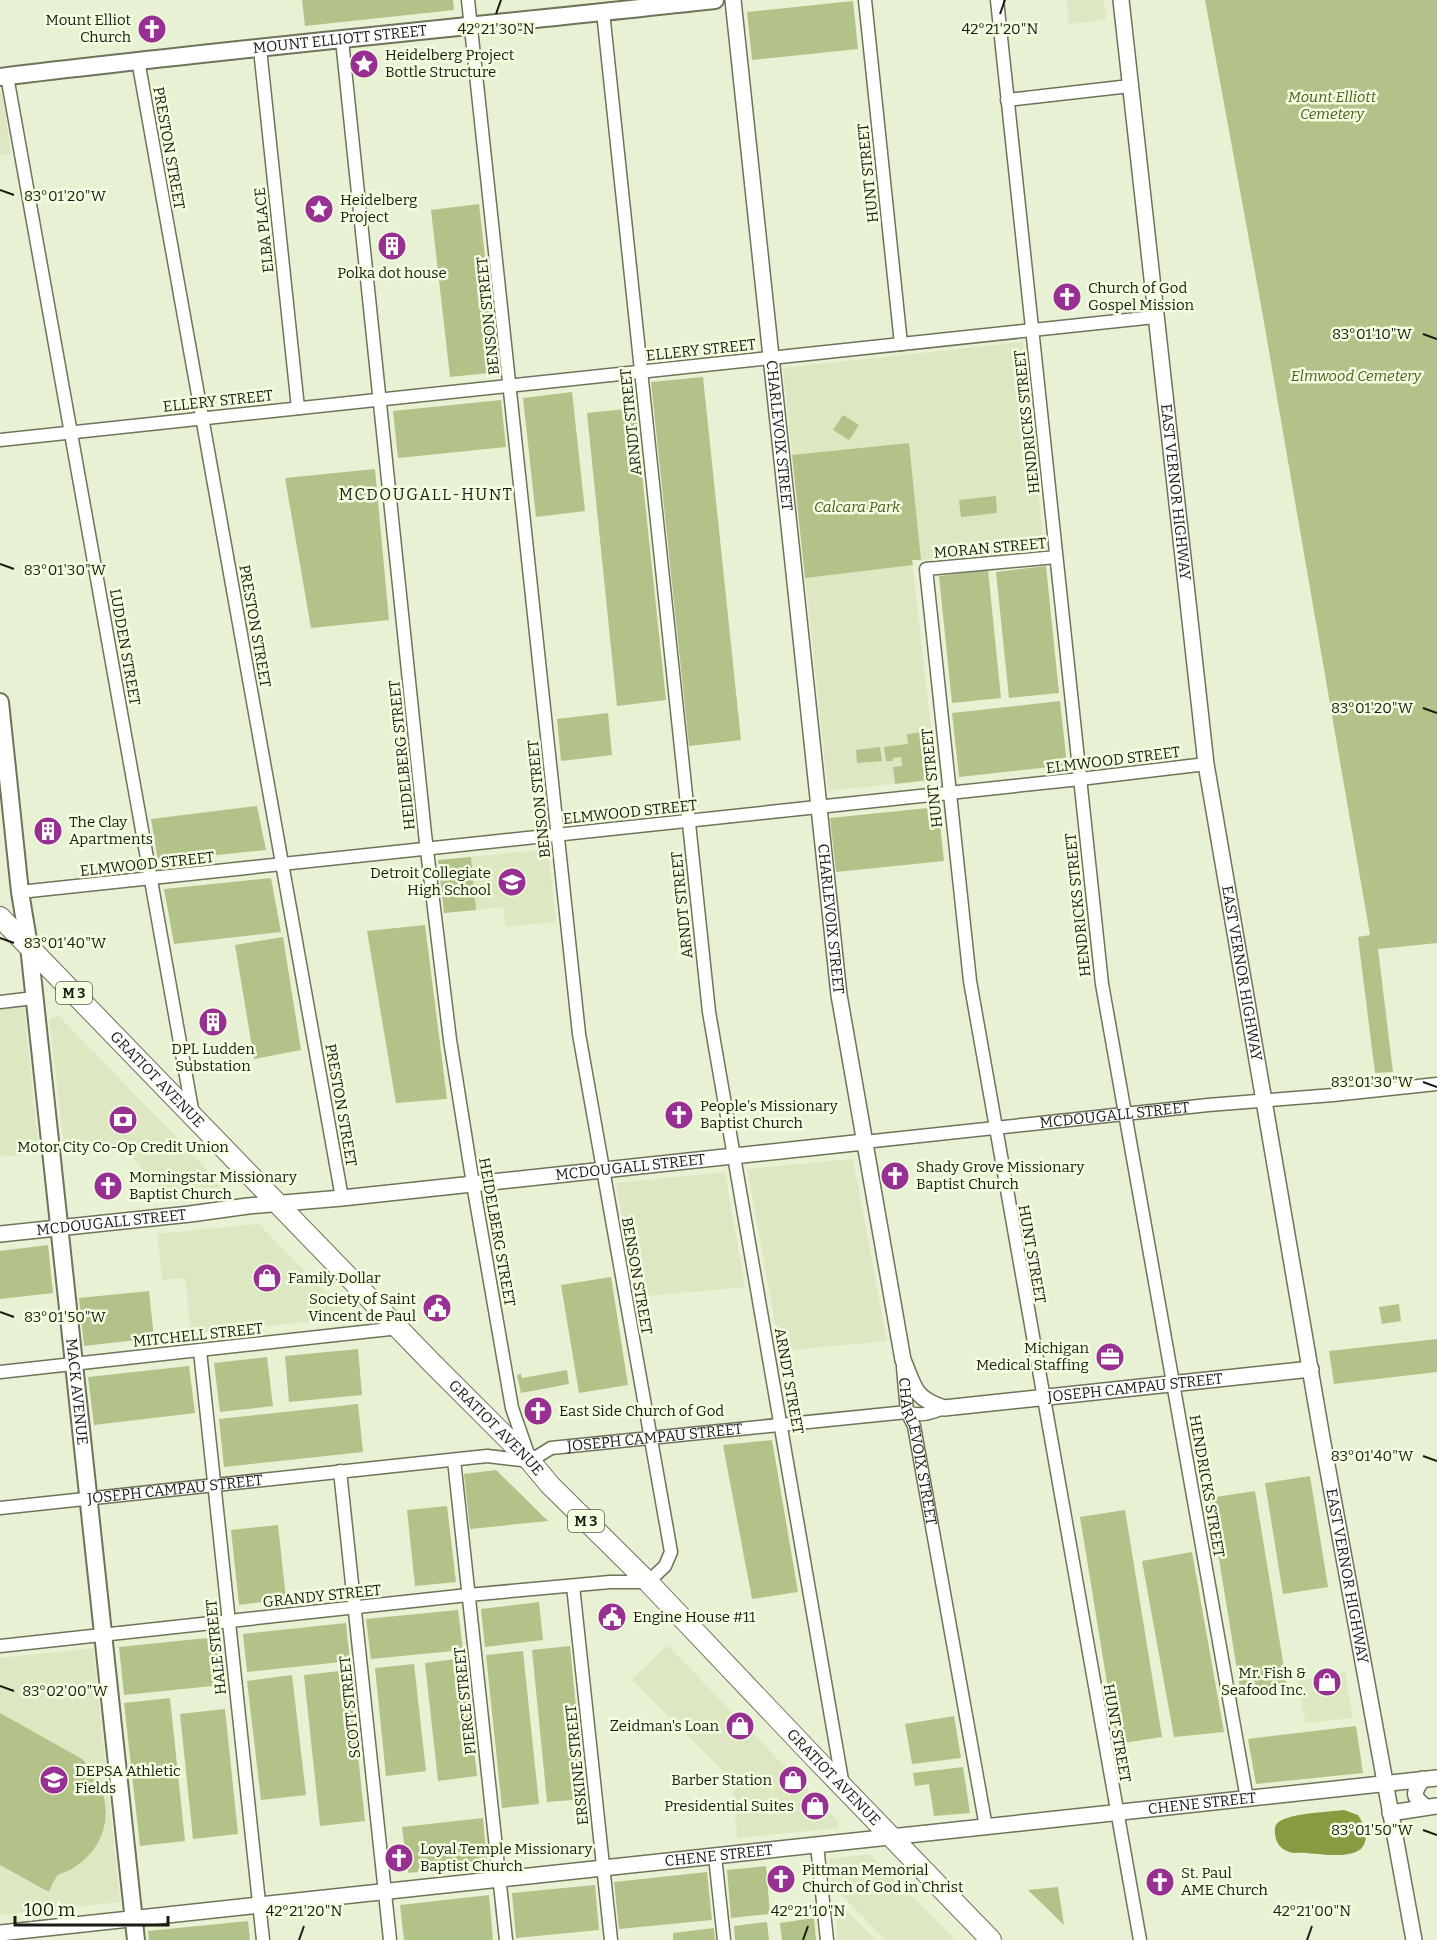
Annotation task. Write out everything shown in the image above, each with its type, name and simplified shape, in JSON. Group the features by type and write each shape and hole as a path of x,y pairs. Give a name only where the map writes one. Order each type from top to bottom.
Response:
{"main road":[{"name":"MOUNT ELLIOTT STREET","path":"4,76 715,0"},
{"name":"MACK AVENUE","path":"0,702 20,892 29,946 136,1940"},
{"name":"GRATIOT AVENUE","path":"0,917 530,1461 550,1485 648,1582 991,1940"}],"street":[{"name":"BENSON STREET","path":"468,0 579,1034 671,1552 665,1566 648,1582"},
{"name":"CHARLEVOIX STREET","path":"733,0 839,995 903,1360 907,1412 914,1426 986,1827"},
{"name":"HUNT STREET","path":"865,0 901,344"},
{"name":"HENDRICKS STREET","path":"997,0 1102,984 1247,1798"},
{"name":"EAST VERNOR HIGHWAY","path":"1121,0 1206,764 1263,1101 1414,1940"},
{"name":"ARNDT STREET","path":"603,12 709,1012 843,1788"},
{"name":"HEIDELBERG STREET","path":"342,40 427,849 450,1040 512,1408 530,1461"},
{"name":"ELBA PLACE","path":"260,49 298,408"},
{"name":"PRESTON STREET","path":"138,60 342,1198"},
{"name":"LUDDEN STREET","path":"4,76 72,432 194,1117"},
{"path":"1007,100 1130,86"},
{"name":"ELLERY STREET","path":"0,440 1155,316"},
{"name":"MORAN STREET","path":"926,569 1056,557"},
{"name":"HUNT STREET","path":"926,569 970,981 1140,1940"},
{"name":"ELMWOOD STREET","path":"20,892 1206,764"},
{"path":"0,1002 34,998"},
{"name":"MCDOUGALL STREET","path":"0,1234 1125,1114 1437,1084"},
{"name":"MITCHELL STREET","path":"0,1371 399,1328"},
{"name":"HALE STREET","path":"200,1351 263,1940"},
{"path":"903,1360 920,1396 929,1403 944,1407"},
{"name":"JOSEPH CAMPAU STREET","path":"0,1508 487,1456 530,1461 551,1448 907,1412 916,1415 928,1414 944,1407 1311,1368"},
{"name":"PIERCE STREET","path":"454,1460 506,1940"},
{"name":"SCOTT STREET","path":"340,1472 390,1940"},
{"name":"GRANDY STREET","path":"0,1646 468,1596 610,1582 648,1582"},
{"name":"ERSKINE STREET","path":"573,1586 611,1940"},
{"path":"1430,1779 1416,1788 1415,1795 1418,1801 1431,1807"},
{"name":"CHENE STREET","path":"6,1935 134,1918 1430,1779"},
{"path":"1390,1813 1431,1807"},
{"path":"817,1845 827,1940"},
{"path":"715,1856 724,1940"}],"shaded area":[{"path":"1066,0 1104,0 1106,20 1069,24"},
{"path":"0,91 2,91 11,154 0,155"},
{"path":"1023,342 1044,547 912,561 937,779 828,791 783,368"},
{"name":"Detroit Collegiate High School","path":"548,849 556,922 506,927 503,907 476,910 471,857"},
{"path":"24,1006 39,1153 0,1157 0,1009"},
{"path":"59,1016 226,1191 170,1198 121,1146 65,1153 49,1019"},
{"path":"853,1159 887,1341 780,1351 747,1169"},
{"path":"725,1172 745,1287 636,1297 616,1183"},
{"path":"259,1224 348,1315 346,1318 191,1333 185,1278 162,1280 157,1234"},
{"path":"667,1645 839,1822 837,1828 737,1838 733,1792 738,1787 632,1679"},
{"name":"DEPSA Athletic Fields","path":"93,1648 120,1902 0,1915 0,1658"},
{"path":"1345,1672 1353,1718 1306,1723 1297,1681"},
{"path":"1344,1810 1358,1815 1365,1831 1365,1842 1361,1849 1354,1853 1334,1855 1294,1853 1283,1849 1277,1842 1275,1828 1280,1821 1318,1812"},
{"path":"869,1854 955,1940 885,1940 832,1885 829,1859"},
{"path":"843,1908 876,1940 838,1940 835,1910"}],"green space":[{"path":"302,0 453,0 454,10 305,26"},
{"path":"1205,0 1437,0 1437,943 1378,949 1393,1072 1375,1073 1358,937 1370,935 1261,305"},
{"path":"853,1 858,49 752,60 747,12"},
{"path":"479,204 498,372 450,377 431,210"},
{"path":"703,377 741,740 689,746 651,382"},
{"path":"572,392 585,511 536,517 523,398"},
{"path":"501,400 506,447 398,458 393,411"},
{"path":"635,408 666,700 617,706 587,413"},
{"path":"843,415 859,425 849,440 833,430"},
{"name":"Calcara Park","path":"909,443 921,560 912,560 913,565 805,578 792,455"},
{"path":"375,469 389,620 311,628 285,478"},
{"path":"996,496 997,513 961,517 959,500"},
{"path":"1046,566 1059,693 1009,698 996,572"},
{"path":"988,570 1001,698 952,703 939,576"},
{"path":"1060,701 1067,765 959,777 952,713"},
{"path":"608,713 612,755 561,761 557,719"},
{"path":"931,731 937,779 895,784 893,767 902,766 901,757 893,758 893,761 886,761 884,747 908,744 907,734"},
{"path":"880,747 882,761 857,763 856,750"},
{"path":"257,806 266,850 158,861 151,819"},
{"path":"938,807 944,861 836,872 830,818"},
{"path":"471,857 476,910 444,913 438,860"},
{"path":"271,878 281,932 174,944 164,889"},
{"path":"425,925 447,1099 396,1103 367,931"},
{"path":"283,937 301,1050 254,1059 235,945"},
{"path":"48,1245 53,1293 0,1299 0,1251"},
{"path":"611,1277 628,1385 579,1393 561,1285"},
{"path":"149,1291 154,1338 84,1346 79,1298"},
{"path":"1399,1304 1401,1321 1382,1324 1379,1307"},
{"path":"1437,1339 1437,1372 1334,1384 1329,1351"},
{"path":"358,1349 362,1395 289,1402 285,1356"},
{"path":"267,1357 273,1406 220,1412 214,1363"},
{"path":"189,1366 195,1413 94,1425 88,1377"},
{"path":"567,1370 569,1384 521,1393 517,1375 521,1374 522,1378"},
{"path":"358,1404 363,1452 224,1467 219,1419"},
{"path":"772,1440 798,1592 752,1599 723,1445"},
{"path":"496,1470 548,1521 470,1529 464,1474"},
{"path":"1310,1476 1328,1587 1283,1594 1265,1483"},
{"path":"1255,1491 1287,1686 1241,1694 1209,1498"},
{"path":"447,1506 456,1582 415,1586 407,1510"},
{"path":"1125,1510 1162,1737 1117,1744 1080,1517"},
{"path":"278,1525 286,1599 239,1605 231,1530"},
{"path":"1192,1552 1224,1732 1174,1737 1142,1561"},
{"path":"539,1602 543,1640 485,1647 481,1609"},
{"path":"458,1610 463,1650 371,1659 366,1619"},
{"path":"346,1623 350,1661 247,1672 243,1634"},
{"path":"217,1637 222,1685 124,1695 119,1647"},
{"path":"570,1646 585,1799 547,1802 532,1650"},
{"path":"523,1651 539,1804 502,1808 486,1655"},
{"path":"464,1658 477,1776 438,1781 425,1663"},
{"path":"414,1664 426,1771 386,1776 375,1668"},
{"path":"349,1670 365,1821 320,1826 304,1675"},
{"path":"292,1675 306,1795 261,1800 247,1681"},
{"path":"170,1698 185,1841 140,1846 124,1703"},
{"path":"225,1709 238,1834 193,1839 180,1714"},
{"path":"0,1713 82,1759 91,1769 103,1793 105,1819 103,1832 97,1844 80,1863 57,1876 49,1892 0,1865"},
{"path":"954,1716 961,1758 912,1764 905,1724"},
{"path":"1356,1726 1363,1773 1256,1784 1248,1739"},
{"path":"963,1767 970,1813 934,1816 929,1784 915,1786 913,1773"},
{"path":"483,1818 487,1865 408,1873 402,1827"},
{"path":"766,1866 770,1914 731,1918 727,1870"},
{"path":"707,1872 712,1920 619,1929 614,1882"},
{"path":"595,1885 599,1930 516,1938 512,1893"},
{"path":"1058,1887 1064,1925 1028,1890"},
{"path":"489,1895 493,1940 404,1940 400,1905"},
{"path":"814,1918 816,1940 782,1940 780,1923"},
{"path":"248,1921 250,1940 149,1940 148,1931"},
{"path":"767,1922 769,1940 735,1940 734,1926"},
{"path":"714,1928 715,1940 673,1940 673,1933"}],"place":[{"name":"Mount Elliot Church","path":"152,29"},
{"name":"Heidelberg Project Bottle Structure","path":"364,64"},
{"name":"Heidelberg Project","path":"319,209"},
{"name":"Polka dot house","path":"392,246"},
{"name":"Church of God Gospel Mission","path":"1067,297"},
{"name":"The Clay Apartments","path":"48,831"},
{"name":"Detroit Collegiate High School","path":"512,882"},
{"name":"DPL Ludden Substation","path":"213,1022"},
{"name":"People's Missionary Baptist Church","path":"679,1115"},
{"name":"Motor City Co-Op Credit Union","path":"123,1120"},
{"name":"Shady Grove Missionary Baptist Church","path":"895,1176"},
{"name":"Morningstar Missionary Baptist Church","path":"108,1186"},
{"name":"Family Dollar","path":"267,1278"},
{"name":"Society of Saint Vincent de Paul","path":"437,1308"},
{"name":"Michigan Medical Staffing","path":"1110,1357"},
{"name":"East Side Church of God","path":"538,1411"},
{"name":"Engine House #11","path":"612,1617"},
{"name":"Mr. Fish & Seafood Inc.","path":"1327,1682"},
{"name":"Zeidman's Loan","path":"740,1726"},
{"name":"DEPSA Athletic Fields","path":"54,1780"},
{"name":"Barber Station","path":"793,1780"},
{"name":"Presidential Suites","path":"815,1806"},
{"name":"Loyal Temple Missionary Baptist Church","path":"399,1858"},
{"name":"Pittman Memorial Church of God in Christ","path":"781,1879"},
{"name":"St. Paul AME Church","path":"1160,1882"}],"district":[{"name":"MCDOUGALL-HUNT","path":"426,494"}],"park label":[{"name":"Mount Elliott Cemetery","path":"1332,106"},
{"name":"Elmwood Cemetery","path":"1356,376"}]}
